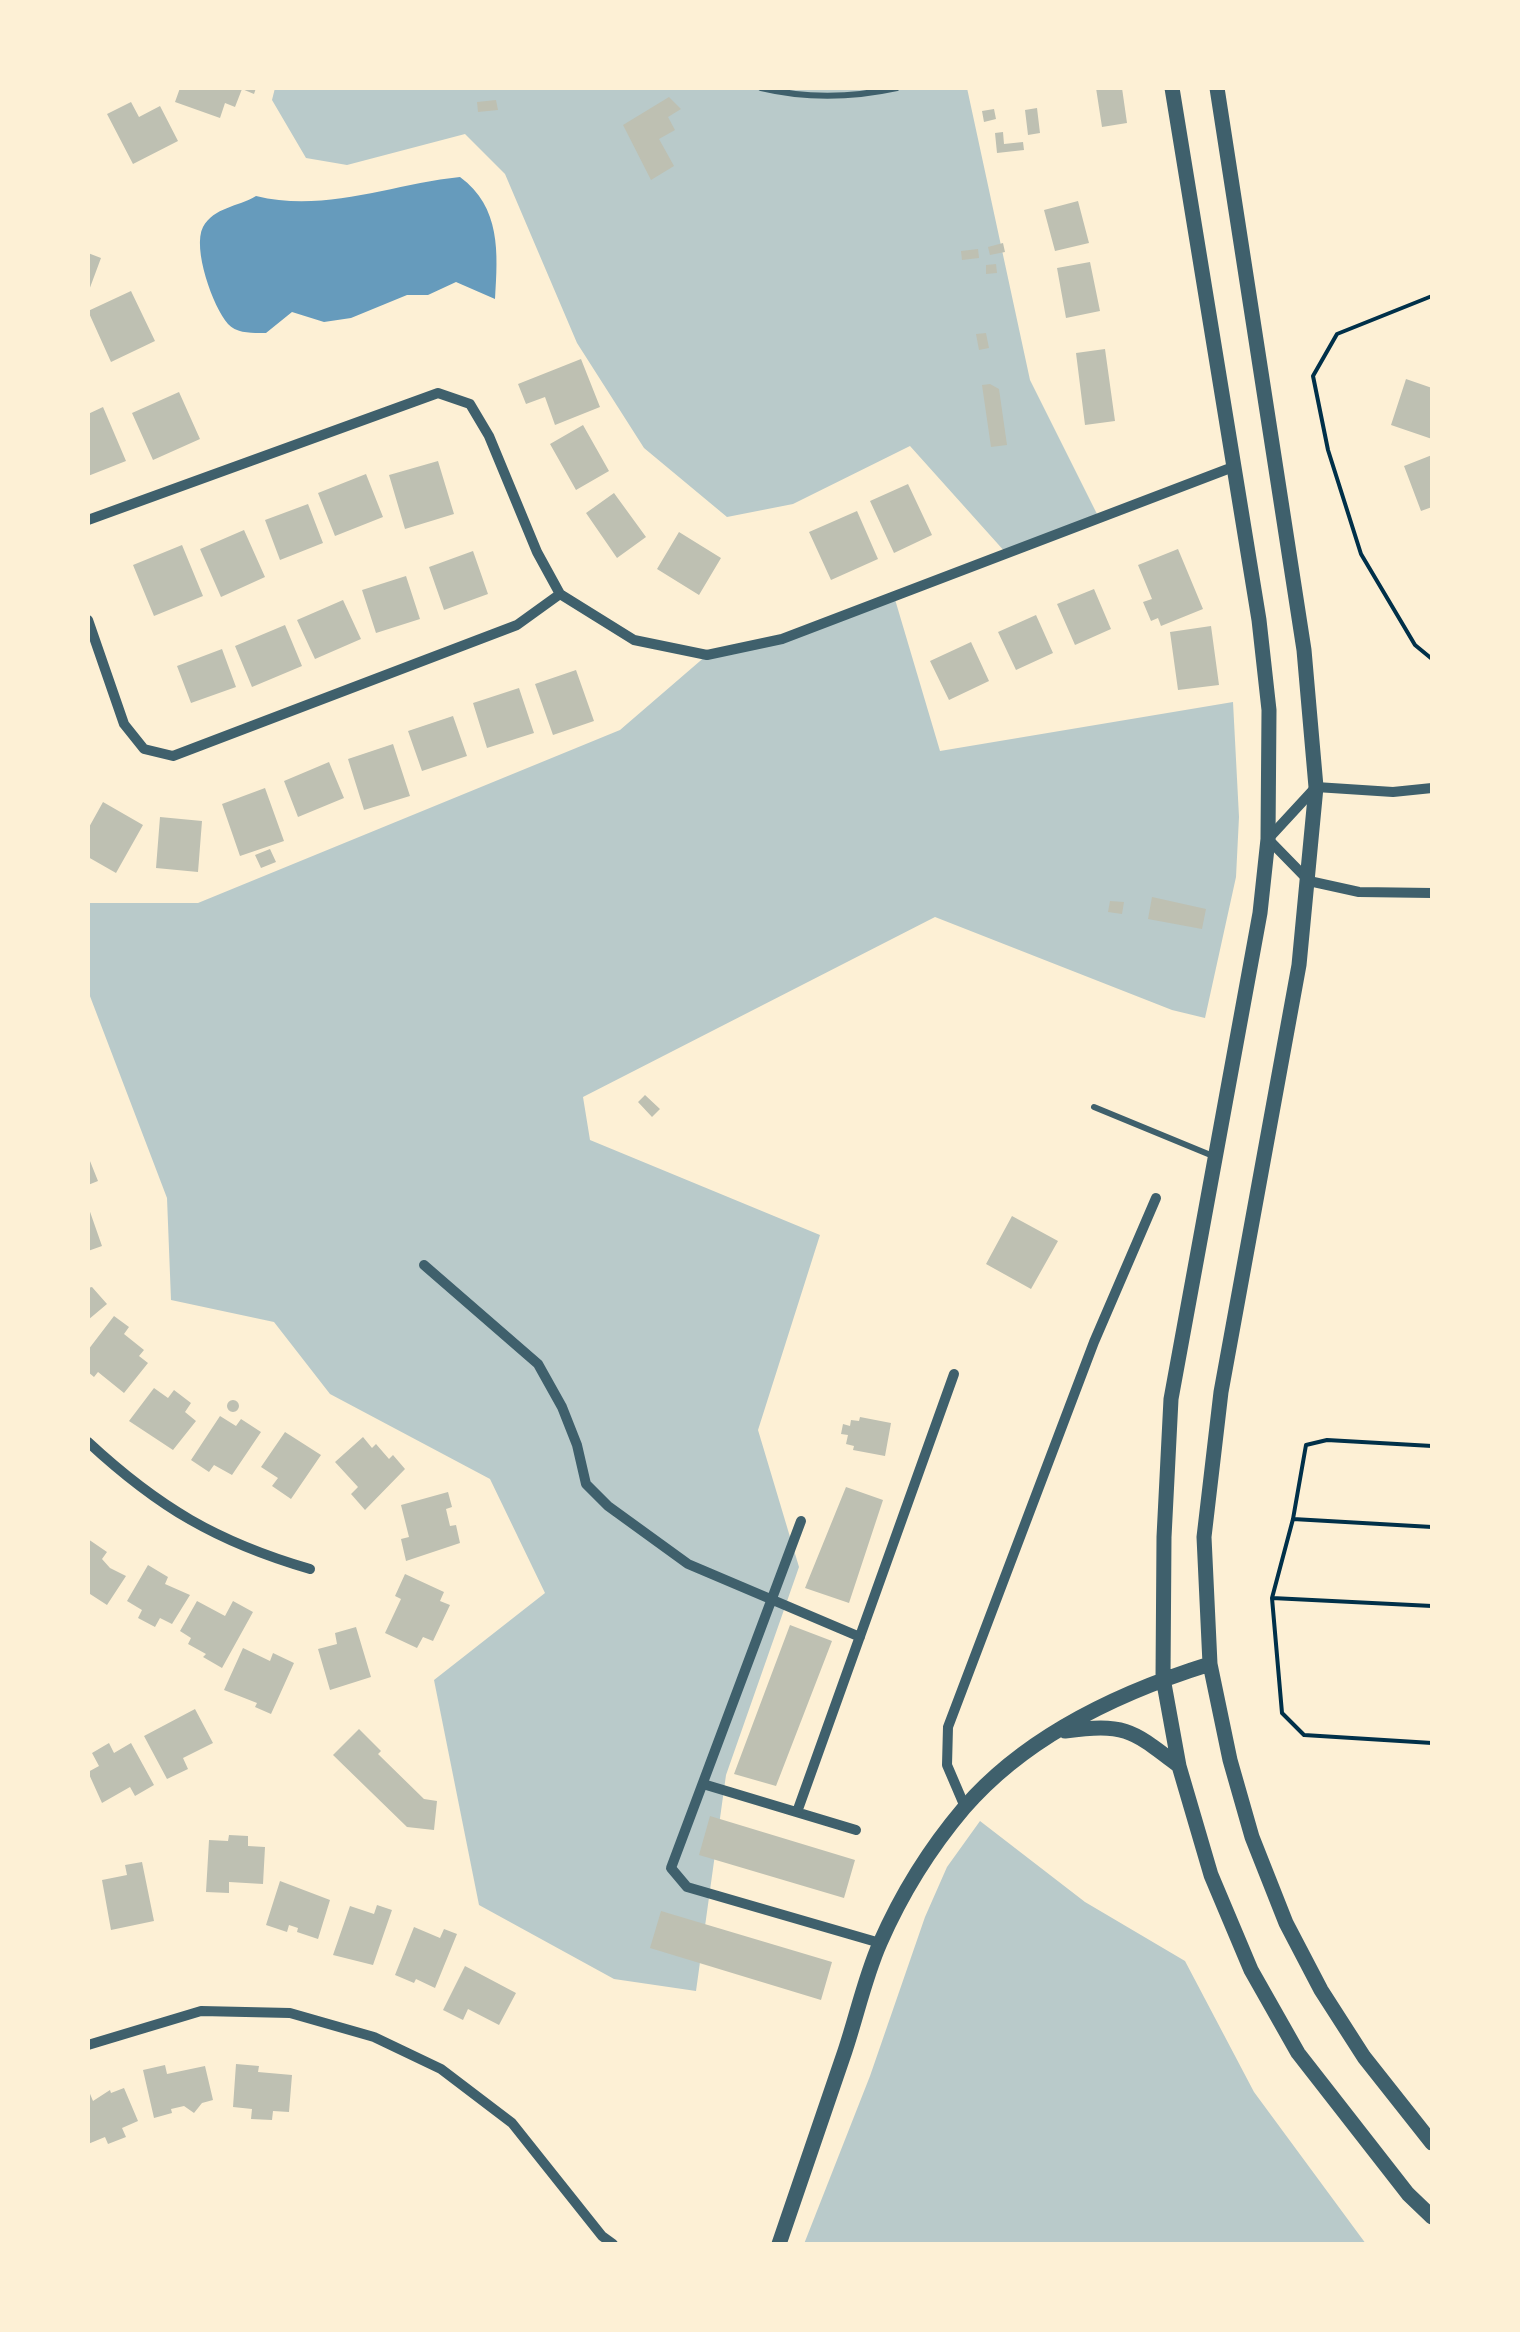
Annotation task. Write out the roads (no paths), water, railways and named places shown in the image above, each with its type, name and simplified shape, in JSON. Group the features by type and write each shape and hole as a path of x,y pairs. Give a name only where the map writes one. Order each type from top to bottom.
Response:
{"street":[{"path":"1172,88 1259,620 1269,710 1268,838 1260,913 1172,1399 1164,1537 1163,1678 1179,1766 1210,1876 1251,1970 1298,2053 1408,2194 1432,2218"},
{"path":"1217,88 1304,650 1316,786 1300,966 1221,1392 1204,1537 1210,1664 1247,1822 1286,1923 1320,1990 1364,2057 1432,2143"},
{"path":"88,520 438,393 470,404 489,436 537,552 560,594 634,640 707,655 782,639 1233,466"},
{"path":"88,620 124,724 144,749 172,756 517,625 560,594"},
{"path":"1268,838 1316,786"},
{"path":"1316,786 1392,792 1432,788"},
{"path":"1268,838 1309,881 1359,892 1432,893"},
{"path":"965,1807 947,1766 948,1727 1094,1342 1156,1198"},
{"path":"424,1264 538,1364 577,1444 586,1484 608,1506 688,1564 860,1637"},
{"path":"797,1812 954,1374"},
{"path":"88,1442 134,1484 182,1518 264,1556 310,1569"},
{"path":"800,1521 672,1868 687,1887 880,1943"},
{"path":"779,2244 880,1943 918,1870 965,1807 1055,1732 1163,1678 1210,1664"},
{"path":"1055,1732 1106,1726 1139,1736 1179,1766"},
{"path":"702,1784 856,1830"},
{"path":"88,2044 201,2011 290,2013 374,2037 441,2069 512,2123 602,2236 613,2244"}],"lane":[{"path":"761,88 834,97 898,88"},
{"path":"1094,1107 1215,1156"}],"water":[{"path":"460,177 483,202 490,217 496,248 495,299 456,282 428,295 407,295 351,318 324,322 292,312 266,333 236,330 222,316 206,277 200,249 203,227 220,211 256,196 307,201 333,199"}]}
